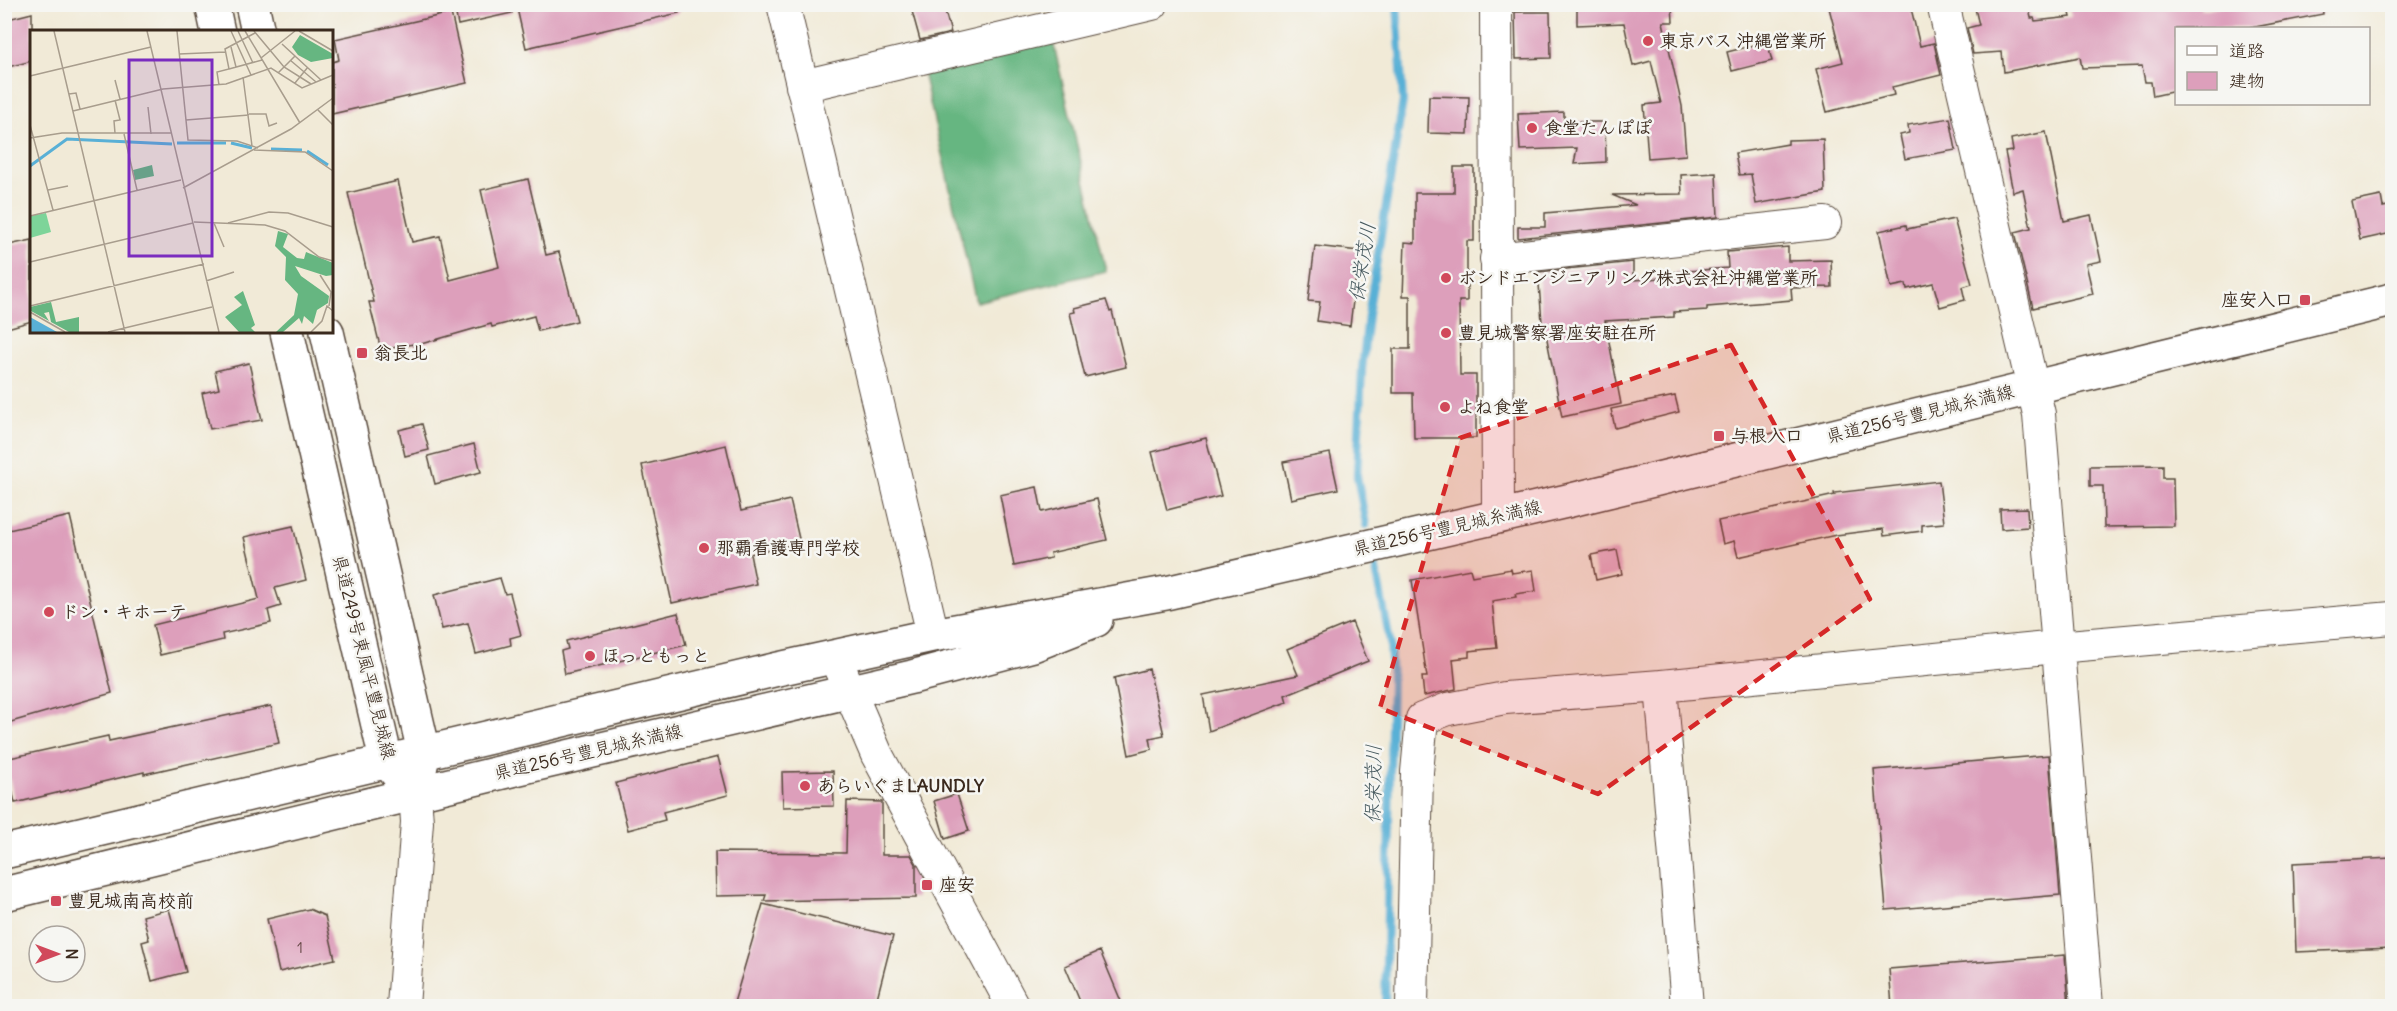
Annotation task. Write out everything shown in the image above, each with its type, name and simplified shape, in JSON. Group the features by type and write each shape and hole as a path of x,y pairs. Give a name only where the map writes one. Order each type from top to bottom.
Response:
{"main road":[{"path":"212,4 218,30"},
{"path":"252,4 258,30"},
{"name":"県道256号豊見城糸満線","path":"4,852 386,760 835,657 933,635 1166,593 1567,501 2392,300"},
{"name":"県道249号東風平豊見城線","path":"287,333 386,760 415,794"},
{"name":"県道249号東風平豊見城線","path":"327,333 424,752 415,794"},
{"name":"県道256号豊見城糸満線","path":"4,894 415,794 850,692 1033,645 1166,593"}],"street":[{"path":"783,4 933,635"},
{"path":"802,86 1152,4"},
{"path":"1496,4 1498,515"},
{"path":"1942,4 2039,414 2087,1006"},
{"path":"1496,260 1825,223"},
{"path":"1412,1006 1417,772 1422,719 1448,709 1505,698 1661,686 2057,647 2392,618"},
{"path":"835,657 877,755 1013,1006"},
{"path":"1661,686 1687,1006"},
{"path":"403,1006 417,822 415,794"}],"highlighted area":[{"path":"1731,345 1870,599 1598,794 1380,708 1460,438"}],"green space":[{"path":"1052,37 1106,271 976,302 922,68"}],"building":[{"path":"454,4 511,4 512,13 458,25"},
{"path":"516,4 678,4 679,13 526,48"},
{"path":"910,4 943,4 951,33 920,40"},
{"path":"1577,4 1672,4 1673,22 1663,22 1682,106 1686,155 1648,158 1644,105 1661,103 1651,61 1633,66 1624,23 1577,25"},
{"path":"1828,4 1910,4 1920,46 1934,43 1941,75 1892,87 1894,95 1827,112 1816,69 1843,62"},
{"path":"1974,4 2028,4 2031,18 2035,21 2071,17 2069,8 2083,4 2200,4 2201,10 2230,4 2322,4 2323,14 2255,27 2175,27 2175,91 2153,96 2151,82 2145,82 2142,66 2082,68 2080,57 2004,72 2002,52 1973,54 1967,28 1979,25"},
{"path":"1515,12 1550,12 1551,58 1516,59"},
{"path":"32,13 30,62 4,68 4,20"},
{"path":"451,13 467,83 333,114 333,62 339,60 335,39"},
{"path":"1767,42 1772,61 1732,71 1727,52"},
{"path":"1429,96 1469,97 1468,134 1428,133"},
{"path":"1564,112 1564,122 1605,122 1606,162 1574,164 1577,148 1520,150 1518,114"},
{"path":"1950,118 1956,150 1905,159 1900,135 1909,133 1908,125"},
{"path":"2046,132 2064,221 2091,215 2101,261 2086,264 2093,294 2033,308 2015,232 2031,228 2023,189 2013,192 2005,152 2013,151 2011,139"},
{"path":"1823,139 1825,192 1756,204 1751,174 1739,175 1735,153 1788,144 1788,140"},
{"path":"1454,167 1474,167 1474,241 1467,241 1467,301 1459,301 1460,375 1476,375 1476,438 1414,438 1413,393 1393,393 1393,349 1410,349 1410,296 1403,296 1405,242 1415,243 1415,193 1454,193"},
{"path":"1716,173 1718,217 1518,238 1518,227 1545,227 1545,213 1636,205 1612,195 1682,194 1681,175"},
{"path":"528,179 546,255 559,252 577,321 538,331 534,316 492,327 491,324 414,346 414,344 381,350 369,302 374,302 348,193 398,181 412,242 440,236 450,280 499,267 481,190"},
{"path":"2381,196 2383,207 2392,205 2392,233 2360,240 2352,202"},
{"path":"1954,219 1972,284 1962,287 1965,300 1940,307 1933,283 1907,289 1906,284 1891,287 1879,231 1906,225 1907,229"},
{"path":"30,240 30,322 4,329 4,246"},
{"path":"1315,246 1359,251 1350,326 1317,321 1320,302 1308,301"},
{"path":"1788,247 1788,261 1831,260 1832,287 1791,288 1792,300 1707,307 1707,310 1674,312 1674,317 1605,321 1621,404 1562,417 1546,334 1543,334 1538,272 1633,262 1633,280 1676,277 1675,272 1728,268 1727,252"},
{"path":"1106,300 1110,312 1112,311 1126,367 1085,377 1070,313 1075,312 1074,308"},
{"path":"249,363 262,420 210,429 202,393 219,389 215,371"},
{"path":"1675,396 1679,412 1615,428 1611,409"},
{"path":"422,424 429,450 405,456 399,430"},
{"path":"1206,438 1221,496 1167,510 1152,452"},
{"path":"474,444 481,472 435,484 428,456"},
{"name":"那覇看護専門学校","path":"726,445 741,511 790,500 800,543 750,554 756,584 672,603 642,465"},
{"path":"1330,453 1338,489 1291,499 1283,462"},
{"path":"2163,465 2163,478 2173,478 2174,526 2104,527 2103,486 2090,486 2090,466"},
{"path":"1939,481 1944,523 1922,525 1922,531 1884,536 1883,529 1836,535 1738,557 1734,541 1723,544 1718,521 1835,495 1834,493"},
{"path":"1037,487 1042,512 1097,499 1107,540 1050,553 1051,558 1014,566 1000,495"},
{"path":"2027,508 2028,527 2001,529 2000,509"},
{"name":"ドン・キホーテ","path":"70,516 112,693 4,724 4,531"},
{"path":"293,526 306,580 275,588 281,606 268,610 271,623 222,634 223,640 160,655 153,625 259,599 244,537"},
{"path":"1617,550 1622,574 1596,580 1591,555"},
{"path":"1470,569 1472,576 1511,569 1512,573 1533,570 1536,591 1492,601 1497,648 1469,651 1469,657 1453,659 1456,689 1424,696 1422,677 1427,677 1412,580"},
{"path":"500,578 505,594 510,593 521,635 510,638 511,645 476,654 468,623 442,629 434,595"},
{"path":"678,613 686,645 565,674 561,651 568,649 566,641"},
{"path":"1352,622 1368,661 1285,695 1287,702 1209,731 1203,695 1298,675 1287,649"},
{"path":"1149,669 1164,735 1150,738 1152,749 1129,755 1114,678"},
{"path":"271,706 279,743 15,803 5,759 108,736 109,741"},
{"path":"2049,755 2060,895 1886,910 1874,770"},
{"path":"718,757 728,795 663,812 665,820 628,830 616,783"},
{"path":"833,771 834,806 783,807 782,772"},
{"path":"957,794 969,831 945,839 934,801"},
{"path":"847,801 882,802 882,855 911,855 916,864 916,898 764,901 766,895 716,896 715,852 846,853"},
{"path":"2392,858 2392,948 2296,952 2293,863"},
{"path":"763,904 893,936 875,1006 733,1006"},
{"path":"169,909 186,972 152,981 142,942 149,940 143,916"},
{"path":"309,909 325,916 335,959 279,972 267,919"},
{"path":"1100,951 1123,1006 1082,1006 1065,966"},
{"path":"2065,955 2069,1006 1892,1006 1889,969"}],"waterway":[{"name":"保栄茂川","path":"1366,525 1357,476 1362,369 1368,315 1403,101 1397,4"},
{"name":"保栄茂川","path":"1375,564 1390,641 1392,679 1385,1006"}],"place":[{"name":"東京バス 沖縄営業所","path":"1648,41"},
{"name":"食堂たんぽぽ","path":"1532,128"},
{"name":"ボンドエンジニアリング株式会社沖縄営業所","path":"1446,278"},
{"name":"座安入口","path":"2305,300"},
{"name":"豊見城警察署座安駐在所","path":"1446,333"},
{"name":"翁長北","path":"362,353"},
{"name":"よね食堂","path":"1445,407"},
{"name":"与根入口","path":"1719,436"},
{"name":"那覇看護専門学校","path":"704,548"},
{"name":"ドン・キホーテ","path":"49,612"},
{"name":"ほっともっと","path":"590,656"},
{"name":"あらいぐまLAUNDLY","path":"805,786"},
{"name":"座安","path":"927,885"},
{"name":"豊見城南高校前","path":"56,901"}]}
